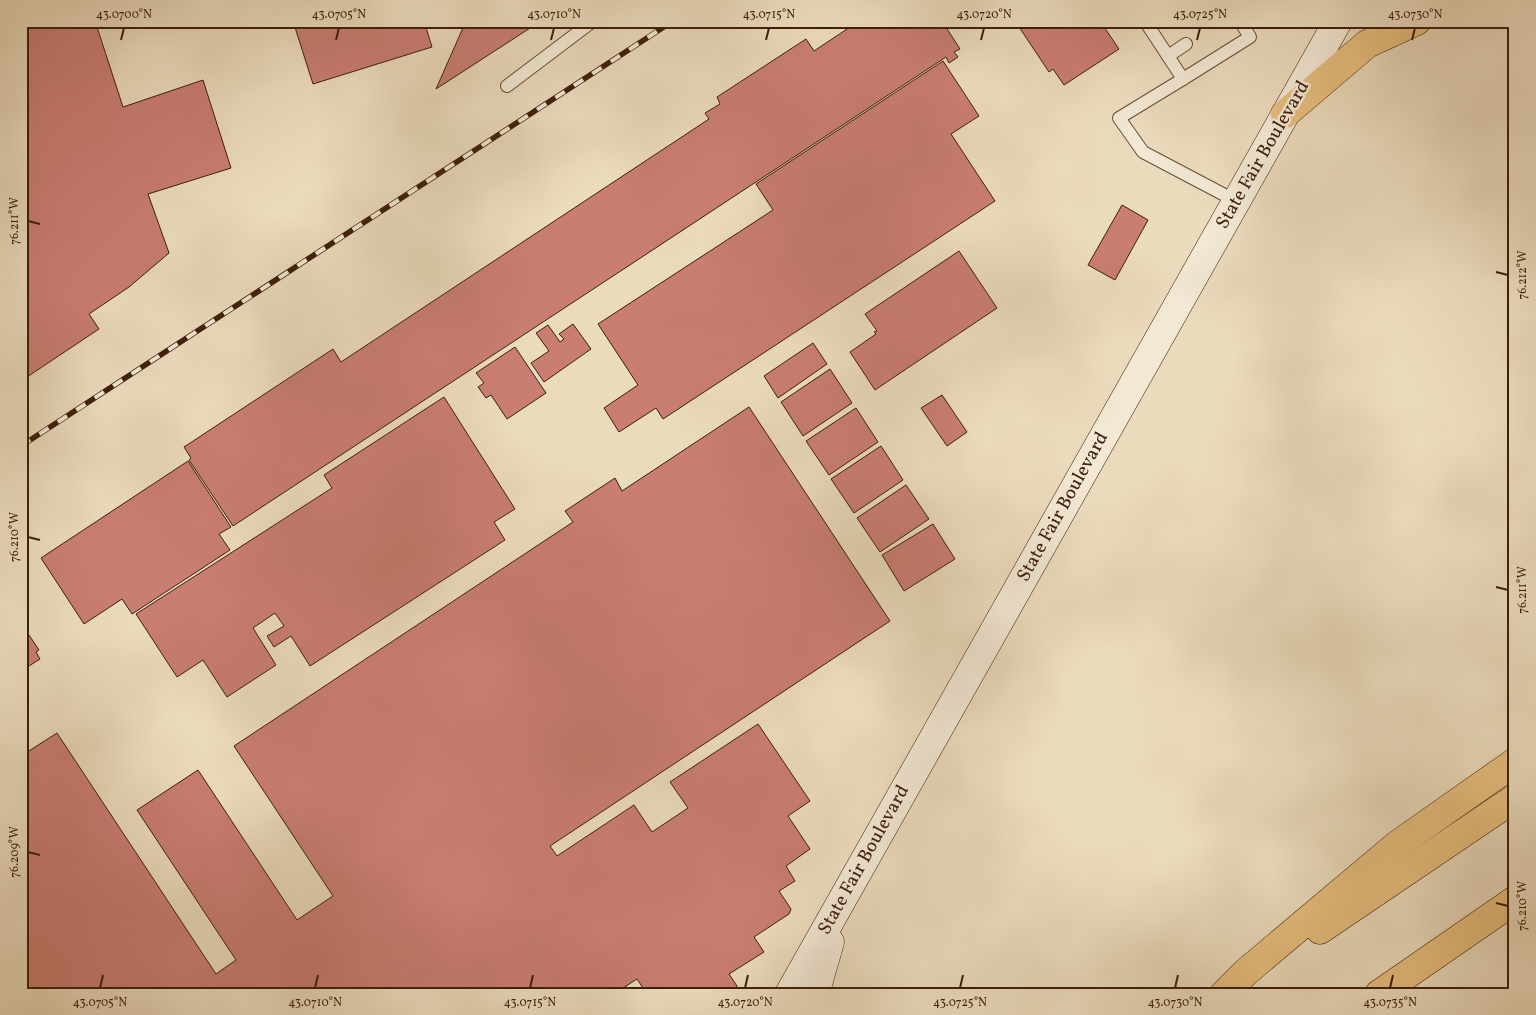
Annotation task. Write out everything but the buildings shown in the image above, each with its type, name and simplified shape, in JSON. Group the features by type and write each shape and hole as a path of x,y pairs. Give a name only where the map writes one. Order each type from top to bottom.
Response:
{"highway":[{"path":"1285,114 1366,44 1417,21"},
{"path":"1224,994 1246,972 1398,844 1515,762"},
{"path":"1232,994 1264,968 1515,798"},
{"path":"1379,994 1515,900"}],"main road":[{"name":"State Fair Boulevard","path":"789,994 1338,21"},
{"path":"815,994 828,950 837,909"}],"lane":[{"path":"507,86 593,21"},
{"path":"1236,201 1143,152 1119,118 1250,37 1240,21"},
{"path":"1148,23 1183,79"},
{"path":"1168,56 1186,44"}],"railway":[{"path":"21,446 673,21"}]}
